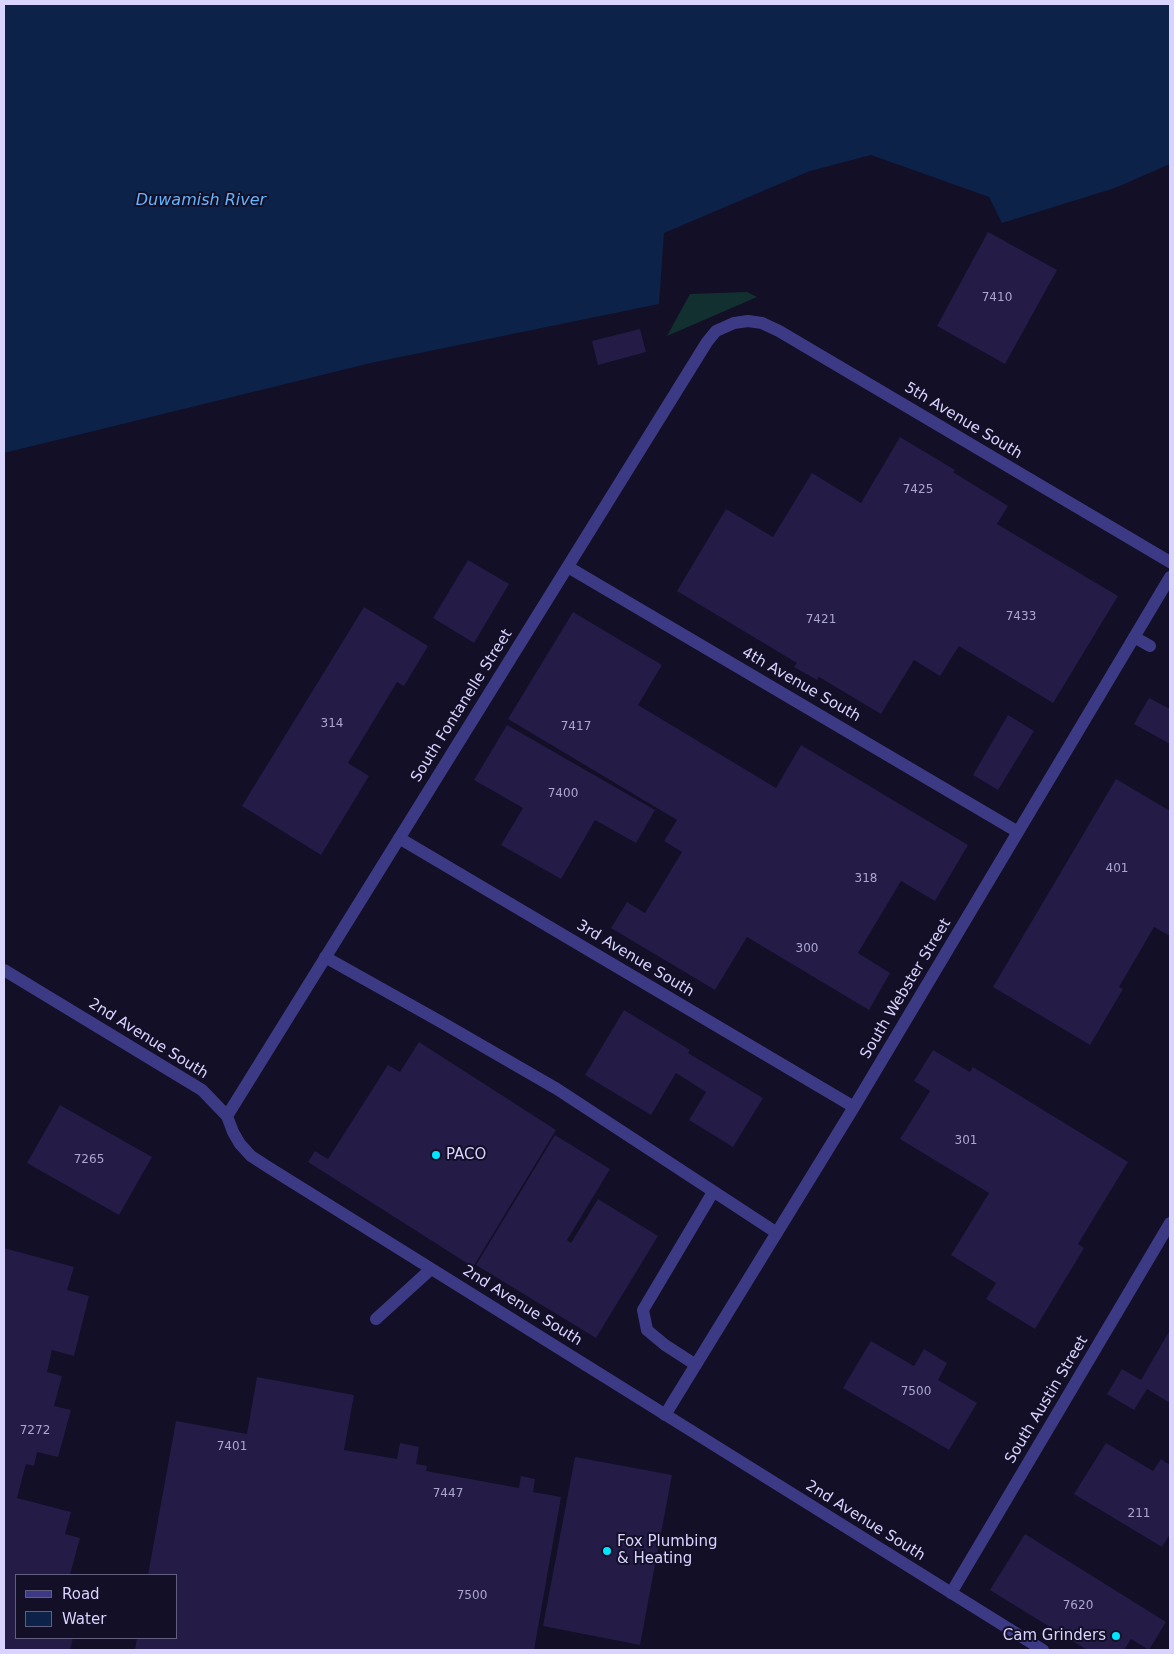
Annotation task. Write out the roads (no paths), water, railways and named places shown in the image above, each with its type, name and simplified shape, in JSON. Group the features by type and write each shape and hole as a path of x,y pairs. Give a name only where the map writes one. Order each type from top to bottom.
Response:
{"street":[{"name":"5th Avenue South","path":"734,323 748,321 762,323 779,332 1170,562"},
{"name":"South Fontanelle Street","path":"227,1116 707,342 716,331 734,323"},
{"name":"4th Avenue South","path":"568,567 1018,832"},
{"name":"South Webster Street","path":"665,1415 854,1107 1170,577"},
{"path":"1134,637 1150,646"},
{"name":"3rd Avenue South","path":"399,838 854,1107"},
{"path":"325,957 557,1089 777,1233"},
{"name":"2nd Avenue South","path":"4,970 202,1090 227,1116 240,1144 251,1156 1043,1650"},
{"path":"696,1365 665,1345 648,1330 643,1310 713,1192"},
{"name":"South Austin Street","path":"951,1593 1170,1223"},
{"path":"376,1319 431,1269"}],"water":[{"name":"Duwamish River","path":"4,4 1170,4 1170,164 1115,188 1002,223 989,197 871,155 810,171 664,233 659,304 371,363 4,453"}],"place":[{"name":"PACO","path":"436,1155"},
{"name":"Fox Plumbing & Heating","path":"607,1551"},
{"name":"Cam Grinders","path":"1116,1636"}]}
